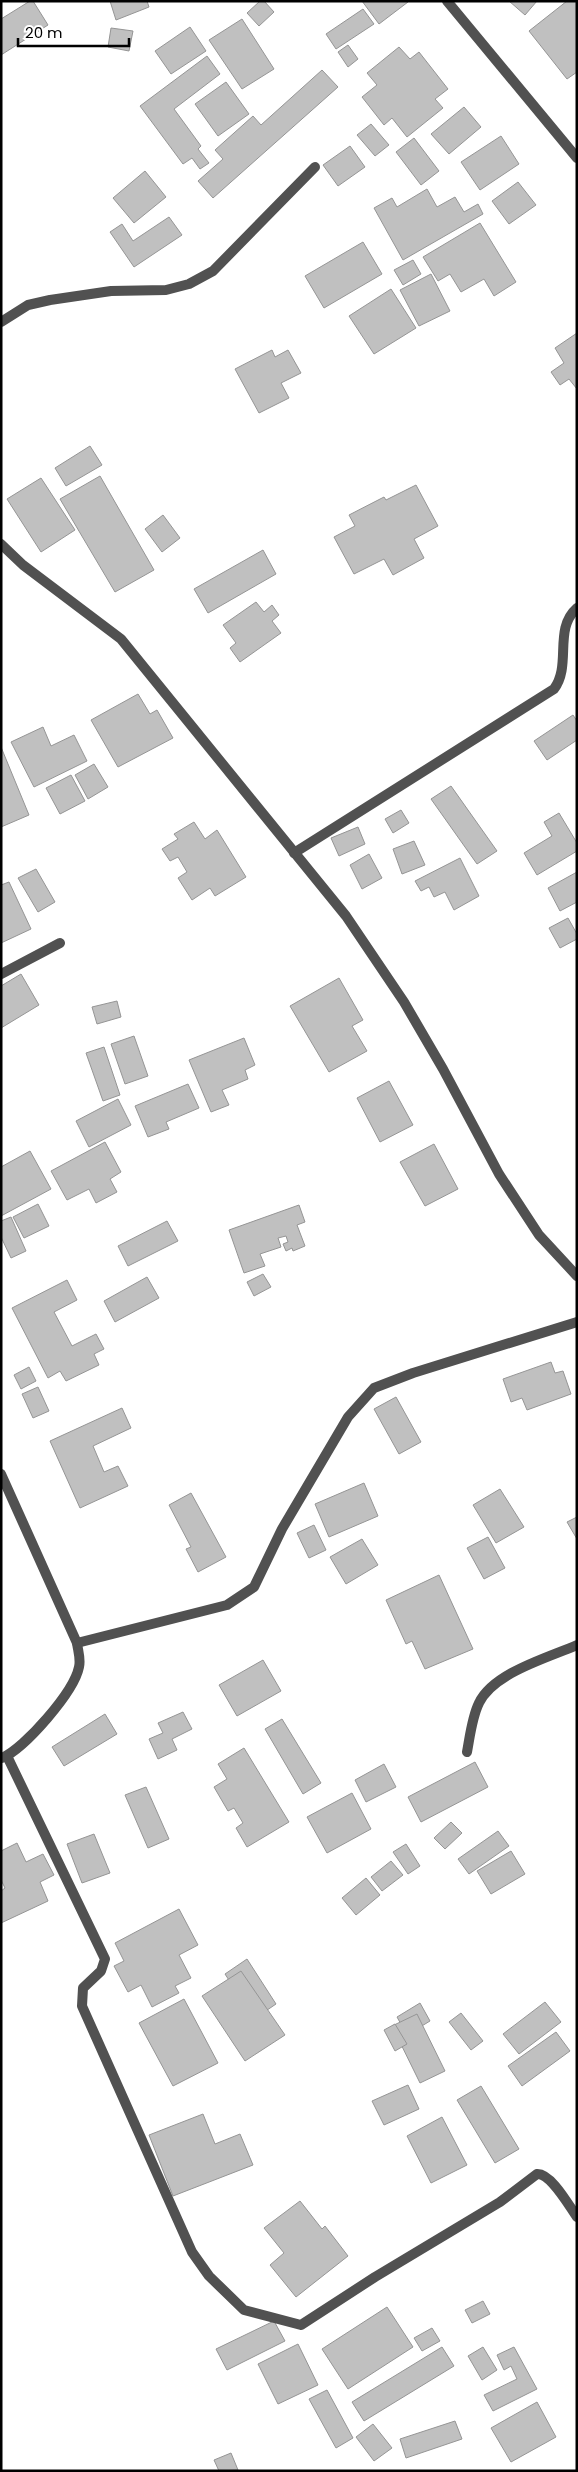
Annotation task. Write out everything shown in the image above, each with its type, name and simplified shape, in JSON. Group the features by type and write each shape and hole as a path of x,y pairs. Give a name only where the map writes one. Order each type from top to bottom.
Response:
{"street":[{"path":"447,1 577,158"},
{"path":"1,322 28,305 50,300 111,292 166,290 189,284 213,271 315,167"},
{"path":"1,544 23,565 120,639 346,916 404,1002 443,1069 498,1174 539,1235 577,1276"},
{"path":"294,853 554,690 562,670 567,620 577,608"},
{"path":"1,974 60,943"},
{"path":"77,1644 227,1605 254,1587 282,1529 348,1417 374,1388 413,1373 577,1322"},
{"path":"1,1474 77,1644 80,1667 65,1695 41,1726 4,1757 105,1959 101,1971 84,1988 82,2006 192,2252 209,2276 239,2306 252,2312 301,2325 375,2277 500,2202 537,2174 545,2175 550,2180 577,2217"},
{"path":"467,1752 478,1705 487,1690 501,1678 577,1644"}],"building":[{"path":"33,1 48,25 1,55 1,19"},
{"path":"110,1 147,1 149,7 116,20"},
{"path":"260,1 264,1 274,12 259,26 247,13"},
{"path":"362,1 407,1 408,2 379,24"},
{"path":"509,1 537,1 525,15"},
{"path":"567,1 577,1 577,72 567,79 529,31"},
{"path":"363,9 374,24 336,49 326,34"},
{"path":"242,19 274,69 242,89 209,40"},
{"path":"190,27 206,51 171,74 155,51"},
{"path":"111,28 133,31 129,51 108,47"},
{"path":"348,45 358,59 348,67 338,52"},
{"path":"399,47 410,59 419,52 448,89 435,99 443,108 407,137 392,118 384,125 362,97 377,85 367,73"},
{"path":"207,56 220,74 174,109 201,146 198,149 209,163 200,169 192,158 183,164 140,106"},
{"path":"322,70 338,87 213,198 198,181 223,159 215,150 253,116 261,125"},
{"path":"226,82 249,114 218,136 195,104"},
{"path":"464,107 481,127 449,154 431,134"},
{"path":"371,124 389,145 375,156 357,135"},
{"path":"501,136 519,164 480,190 461,162"},
{"path":"414,138 439,171 421,185 396,152"},
{"path":"350,146 365,167 338,186 323,165"},
{"path":"145,171 166,197 134,223 113,198"},
{"path":"518,182 536,205 509,224 492,201"},
{"path":"427,189 437,207 455,197 464,212 478,204 483,214 403,260 374,208 392,198 397,207"},
{"path":"169,217 182,235 134,267 110,232 122,224 133,241"},
{"path":"480,223 516,282 494,296 484,279 461,292 450,274 438,281 423,257"},
{"path":"363,242 382,274 324,308 305,276"},
{"path":"413,260 421,274 403,285 394,270"},
{"path":"431,274 450,311 419,326 400,290"},
{"path":"391,289 416,328 374,354 349,316"},
{"path":"577,333 577,389 569,379 560,385 551,372 564,363 555,348"},
{"path":"272,350 275,357 288,350 301,373 281,383 289,398 259,413 235,369"},
{"path":"90,446 102,465 66,486 55,468"},
{"path":"100,476 154,570 115,592 60,499"},
{"path":"41,478 75,530 41,552 7,499"},
{"path":"416,485 438,526 414,539 424,558 393,575 384,559 354,574 334,537 355,526 349,515 384,497 386,500"},
{"path":"163,515 180,538 162,552 145,529"},
{"path":"263,550 276,574 208,613 194,589"},
{"path":"256,602 264,612 272,605 279,615 272,621 281,633 240,662 230,648 236,643 223,625"},
{"path":"138,694 150,714 157,710 173,738 118,767 91,720"},
{"path":"573,715 577,721 577,740 547,760 534,741"},
{"path":"43,727 51,746 74,735 87,761 34,787 11,742"},
{"path":"1,747 29,815 1,827"},
{"path":"94,764 108,787 88,799 75,775"},
{"path":"71,775 85,801 60,814 46,788"},
{"path":"451,786 497,851 477,864 431,799"},
{"path":"401,810 409,823 393,833 385,819"},
{"path":"559,813 577,843 577,851 537,875 524,853 552,836 544,822"},
{"path":"194,822 205,839 217,830 246,877 215,896 210,888 192,900 178,878 187,872 178,857 170,861 162,849 178,839 174,834"},
{"path":"358,827 365,844 339,856 331,838"},
{"path":"414,841 425,865 402,874 393,849"},
{"path":"369,854 382,878 362,889 350,865"},
{"path":"460,858 479,896 454,910 445,892 434,897 429,887 421,891 415,881"},
{"path":"36,869 55,902 38,912 18,878"},
{"path":"577,872 577,902 560,911 548,888"},
{"path":"9,882 31,929 1,943 1,885"},
{"path":"568,918 577,934 577,939 560,948 549,928"},
{"path":"21,974 39,1005 1,1028 1,986"},
{"path":"339,978 363,1020 352,1026 367,1051 329,1072 290,1006"},
{"path":"117,1001 121,1017 97,1024 92,1007"},
{"path":"134,1036 148,1076 125,1084 111,1044"},
{"path":"244,1038 255,1065 245,1070 248,1079 222,1090 229,1105 211,1112 189,1060"},
{"path":"104,1047 120,1095 103,1101 86,1053"},
{"path":"389,1081 413,1125 380,1142 357,1098"},
{"path":"188,1084 199,1108 166,1122 169,1129 148,1137 135,1106"},
{"path":"118,1099 131,1125 89,1147 76,1121"},
{"path":"105,1142 121,1172 110,1179 117,1192 96,1203 89,1189 67,1200 51,1171"},
{"path":"434,1144 458,1189 425,1206 400,1162"},
{"path":"30,1151 51,1189 1,1216 1,1167"},
{"path":"38,1204 49,1226 24,1238 13,1217"},
{"path":"299,1205 305,1222 297,1225 305,1246 293,1251 292,1248 286,1251 283,1244 288,1242 286,1236 278,1238 281,1247 260,1254 265,1266 244,1273 229,1230"},
{"path":"11,1217 26,1251 11,1258 1,1237 1,1221"},
{"path":"167,1221 178,1241 128,1266 118,1246"},
{"path":"263,1274 271,1287 254,1296 247,1282"},
{"path":"147,1277 159,1298 115,1322 104,1301"},
{"path":"67,1280 77,1300 54,1312 72,1346 96,1334 104,1349 94,1354 99,1365 66,1381 60,1371 48,1378 12,1308"},
{"path":"551,1362 555,1373 563,1371 571,1394 527,1410 522,1398 511,1402 503,1379"},
{"path":"29,1367 36,1381 21,1389 14,1375"},
{"path":"38,1387 49,1411 33,1418 22,1394"},
{"path":"396,1397 421,1442 399,1454 374,1409"},
{"path":"122,1408 131,1428 93,1446 104,1472 118,1466 128,1486 80,1508 50,1441"},
{"path":"364,1483 378,1516 329,1537 315,1504"},
{"path":"500,1489 524,1527 496,1543 473,1505"},
{"path":"191,1493 226,1557 198,1572 186,1549 191,1547 169,1505"},
{"path":"577,1517 577,1539 567,1522"},
{"path":"314,1525 326,1550 309,1558 297,1533"},
{"path":"488,1537 505,1568 484,1579 467,1548"},
{"path":"362,1539 378,1565 346,1584 330,1557"},
{"path":"439,1575 473,1649 425,1669 412,1641 406,1644 386,1600"},
{"path":"263,1660 281,1691 237,1716 219,1685"},
{"path":"183,1712 192,1729 172,1739 177,1750 158,1759 149,1739 163,1733 158,1723"},
{"path":"105,1714 117,1734 64,1766 52,1747"},
{"path":"282,1719 321,1783 303,1794 265,1729"},
{"path":"244,1748 289,1822 247,1847 236,1828 243,1823 234,1808 228,1811 214,1787 227,1779 218,1764"},
{"path":"475,1762 488,1787 421,1822 408,1797"},
{"path":"384,1764 396,1787 366,1802 355,1780"},
{"path":"146,1787 169,1839 148,1848 125,1795"},
{"path":"352,1793 371,1829 327,1853 307,1817"},
{"path":"451,1822 462,1833 445,1849 434,1838"},
{"path":"498,1831 509,1846 469,1874 458,1859"},
{"path":"94,1834 110,1873 82,1883 67,1844"},
{"path":"17,1843 26,1862 43,1854 54,1875 40,1882 48,1901 1,1923 1,1891 5,1888 1,1880 1,1851"},
{"path":"406,1844 420,1866 408,1874 393,1852"},
{"path":"511,1851 525,1874 491,1894 477,1871"},
{"path":"391,1861 403,1875 382,1891 371,1877"},
{"path":"366,1878 380,1895 356,1915 342,1898"},
{"path":"179,1909 198,1945 179,1955 191,1978 175,1986 179,1993 152,2007 141,1985 128,1992 114,1966 124,1961 115,1943"},
{"path":"247,1959 276,2004 254,2019 225,1974"},
{"path":"241,1971 285,2035 245,2061 202,1996"},
{"path":"184,1999 218,2063 173,2086 139,2023"},
{"path":"545,2002 561,2022 519,2054 503,2034"},
{"path":"420,2003 430,2021 407,2035 397,2017"},
{"path":"461,2013 483,2041 471,2050 449,2022"},
{"path":"417,2014 445,2071 420,2083 392,2026"},
{"path":"395,2024 407,2044 395,2051 384,2030"},
{"path":"556,2032 570,2051 522,2086 508,2066"},
{"path":"408,2085 419,2109 384,2125 372,2101"},
{"path":"481,2086 519,2149 495,2163 457,2100"},
{"path":"203,2114 215,2144 240,2134 253,2165 173,2196 149,2135"},
{"path":"442,2117 467,2165 431,2183 407,2136"},
{"path":"300,2201 322,2229 325,2226 348,2256 296,2297 270,2265 284,2253 264,2228"},
{"path":"483,2301 490,2314 472,2323 465,2310"},
{"path":"387,2307 413,2347 348,2389 322,2349"},
{"path":"274,2321 285,2341 227,2370 216,2349"},
{"path":"432,2328 440,2341 422,2351 414,2338"},
{"path":"298,2344 318,2385 278,2404 258,2364"},
{"path":"442,2347 454,2366 364,2421 352,2402"},
{"path":"483,2347 497,2370 482,2380 468,2356"},
{"path":"514,2347 537,2389 493,2411 484,2395 517,2379 511,2366 504,2370 497,2355"},
{"path":"327,2390 353,2438 336,2448 309,2399"},
{"path":"537,2402 556,2437 511,2462 491,2428"},
{"path":"455,2421 462,2439 406,2458 400,2439"},
{"path":"373,2424 392,2448 374,2461 356,2437"},
{"path":"231,2453 238,2470 219,2471 214,2460"}]}
